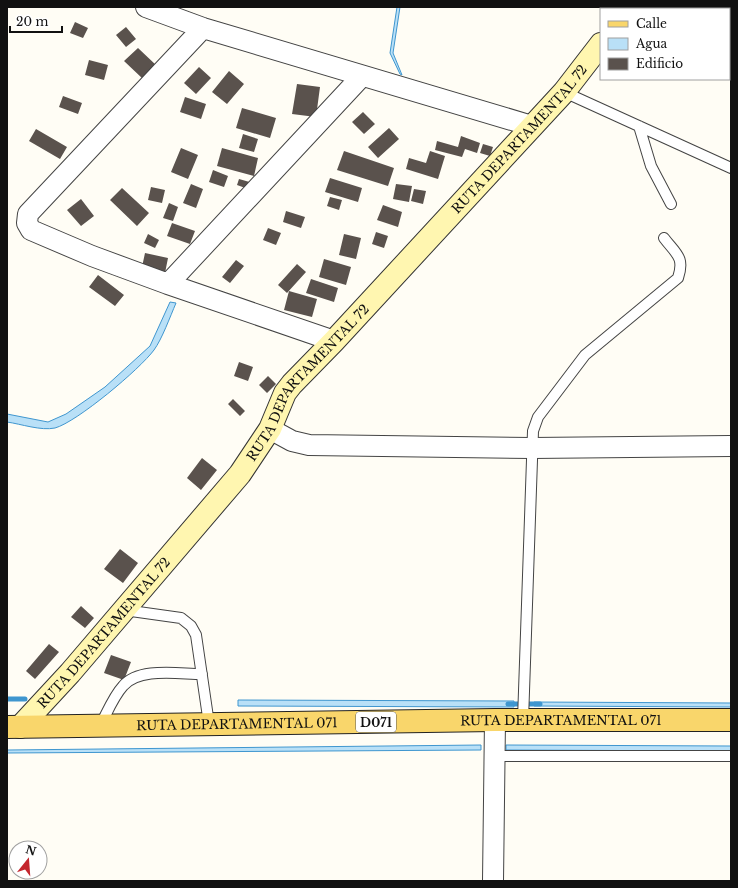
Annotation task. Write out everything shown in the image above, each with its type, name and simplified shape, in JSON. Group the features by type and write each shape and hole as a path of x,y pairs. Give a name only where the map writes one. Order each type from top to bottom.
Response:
{"main road":[{"name":"RUTA DEPARTAMENTAL 071","path":"14,727 495,720 523,715 731,720"}],"street":[{"path":"146,7 203,28 532,126"},
{"path":"203,28 28,214 27,223 31,230 92,256 168,284 334,341"},
{"name":"RUTA DEPARTAMENTAL 72","path":"14,727 124,610 240,474 270,429 286,393 292,384 334,341 564,92 600,45"},
{"path":"168,284 362,76"},
{"path":"270,429 292,441 309,445 532,448 731,446"},
{"path":"493,881 495,720"}],"lane":[{"path":"564,92 731,168"},
{"path":"639,126 651,166 670,204"},
{"path":"523,715 533,431 538,417 585,355 678,278 682,266 680,259 664,238"},
{"path":"124,610 181,618 191,626 196,635 209,724"},
{"path":"100,726 122,686 131,678 143,673 202,674"},
{"path":"494,752 731,756"}],"water":[{"path":"397,7 400,7 393,53 402,75 400,74 390,53"},
{"path":"170,302 176,303 163,334 154,350 136,369 92,406 65,424 55,428 37,428 7,422 7,414 48,422 66,414 105,387 150,346"},
{"path":"238,700 514,701 514,707 238,706"},
{"path":"534,702 731,703 731,707 534,706"},
{"path":"481,745 481,750 7,753 7,750"},
{"path":"506,745 731,746 731,751 506,750"}],"building":[{"path":"75,22 88,28 83,38 70,33"},
{"path":"126,27 136,39 126,47 116,35"},
{"path":"138,48 157,66 143,79 124,61"},
{"path":"89,60 108,65 104,80 85,75"},
{"path":"199,67 211,78 196,94 184,83"},
{"path":"229,71 244,84 227,104 212,92"},
{"path":"297,84 320,87 316,117 292,114"},
{"path":"63,96 82,103 78,114 59,107"},
{"path":"185,97 206,104 201,119 180,112"},
{"path":"242,108 276,118 270,138 236,128"},
{"path":"363,112 375,124 364,134 352,122"},
{"path":"389,128 399,139 378,158 368,147"},
{"path":"36,129 67,147 60,159 29,141"},
{"path":"243,134 258,139 254,152 239,148"},
{"path":"461,136 480,143 477,153 465,149 462,157 435,150 437,141 458,147"},
{"path":"483,144 493,147 490,156 480,153"},
{"path":"181,148 198,155 188,179 171,172"},
{"path":"222,148 258,158 254,176 217,166"},
{"path":"344,151 394,168 388,186 337,170"},
{"path":"430,151 445,156 438,179 406,169 409,158 426,163"},
{"path":"213,170 228,176 224,187 209,182"},
{"path":"330,178 362,188 358,202 325,192"},
{"path":"239,179 253,183 251,190 237,185"},
{"path":"191,184 203,189 196,208 183,203"},
{"path":"396,184 412,186 409,202 393,199"},
{"path":"151,187 165,190 162,203 148,200"},
{"path":"122,188 149,213 137,226 110,200"},
{"path":"414,189 426,191 423,204 411,201"},
{"path":"330,197 342,200 339,210 327,206"},
{"path":"81,199 94,216 81,226 67,210"},
{"path":"169,203 178,207 173,221 163,218"},
{"path":"383,205 402,212 398,227 377,220"},
{"path":"286,211 305,217 301,228 283,222"},
{"path":"172,223 195,231 190,244 167,236"},
{"path":"268,228 281,233 276,245 263,240"},
{"path":"376,232 388,236 384,248 372,244"},
{"path":"148,234 159,240 155,248 144,243"},
{"path":"344,234 361,238 356,259 339,255"},
{"path":"145,253 168,258 165,273 142,267"},
{"path":"324,259 351,267 346,285 319,277"},
{"path":"236,260 244,266 230,283 222,277"},
{"path":"297,264 306,272 287,293 278,285"},
{"path":"98,275 124,295 115,306 89,287"},
{"path":"311,279 338,288 334,302 306,293"},
{"path":"289,291 317,299 312,317 284,310"},
{"path":"239,362 253,367 248,381 234,376"},
{"path":"268,376 276,384 267,393 259,385"},
{"path":"233,399 245,411 240,416 228,404"},
{"path":"202,458 217,470 201,490 187,478"},
{"path":"120,549 138,563 123,583 104,569"},
{"path":"81,606 94,618 85,628 71,617"},
{"path":"49,644 59,652 35,679 26,671"},
{"path":"111,655 131,662 124,680 104,673"}],"waterway":[{"path":"7,699 25,699"},
{"path":"508,704 540,704"}]}
